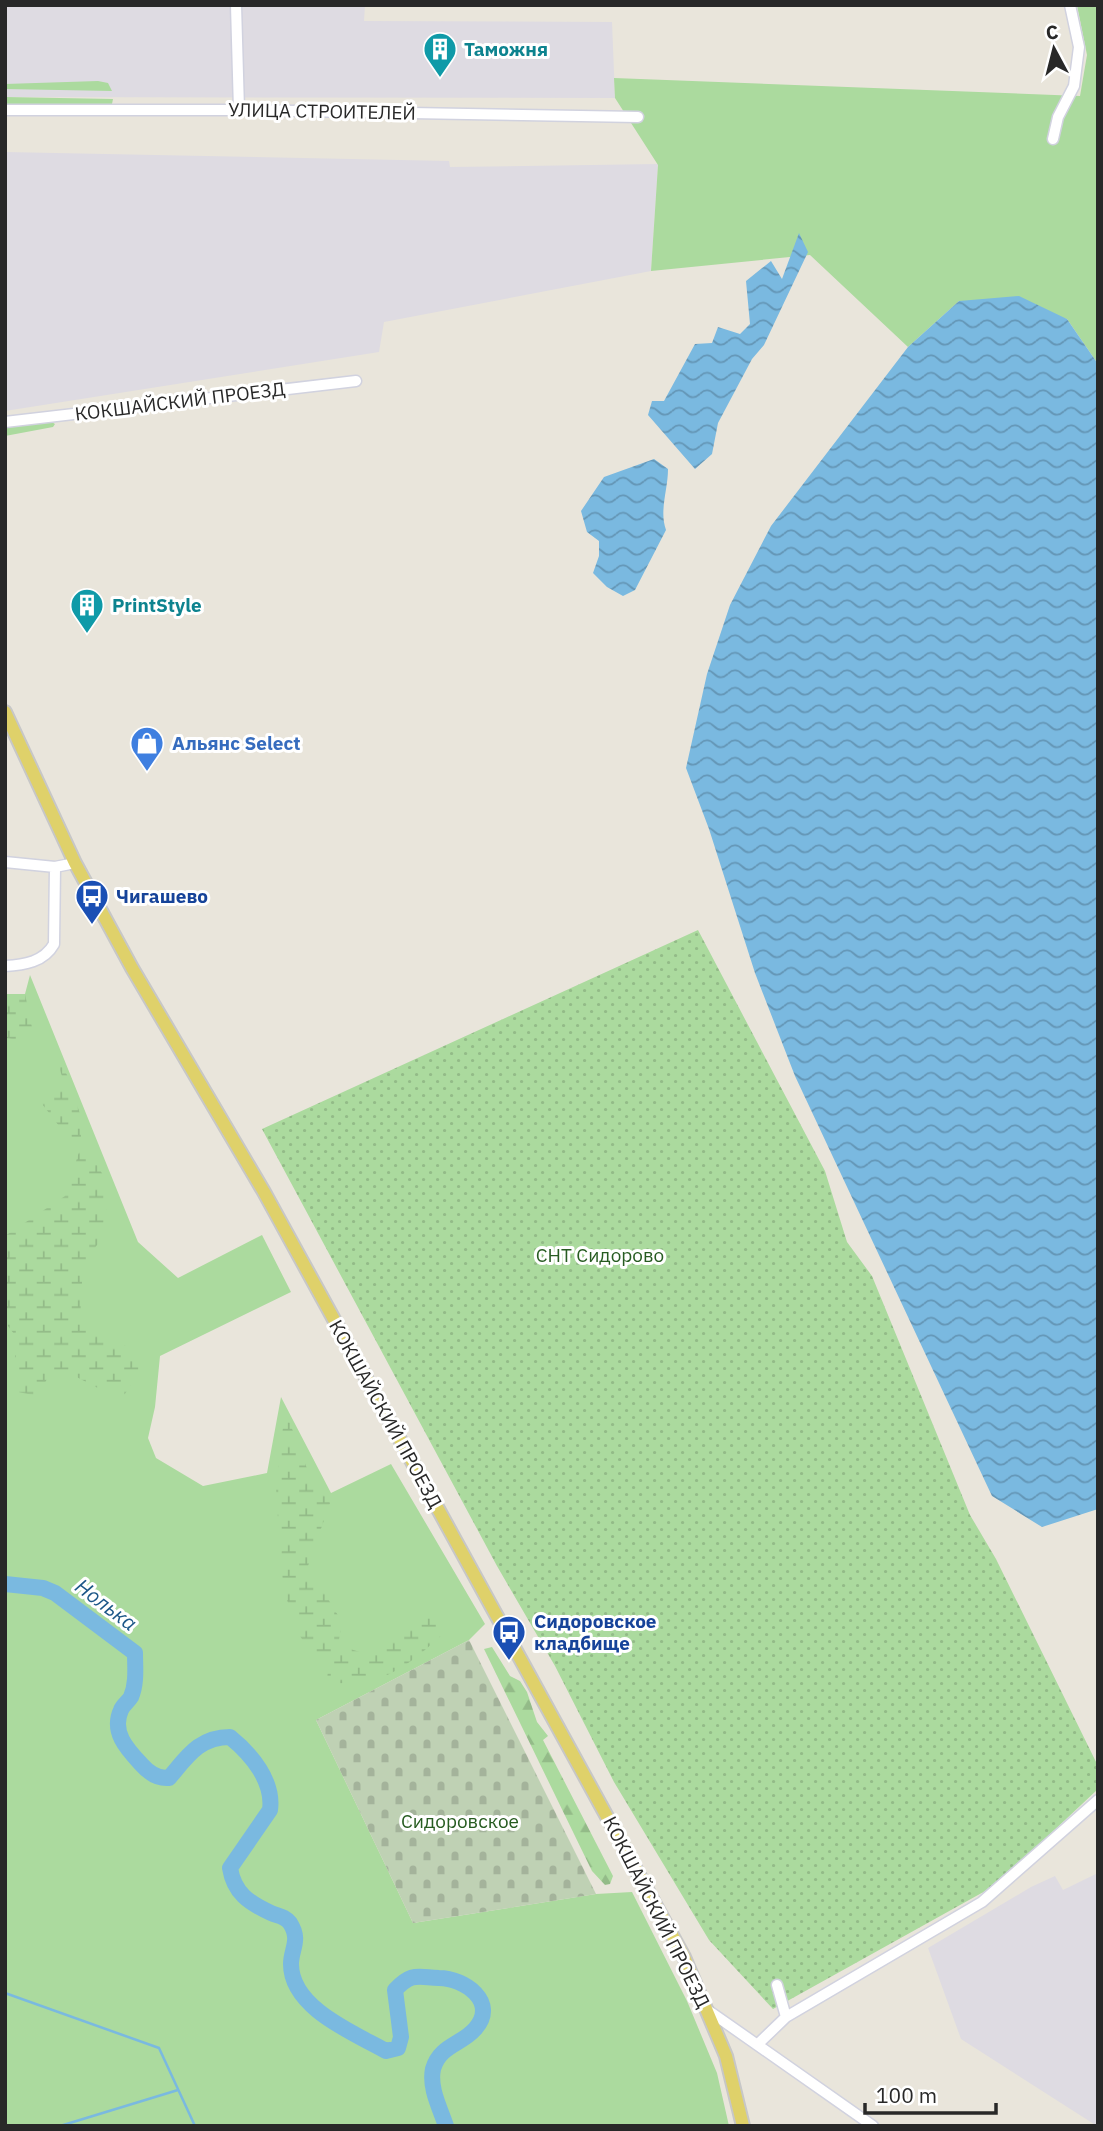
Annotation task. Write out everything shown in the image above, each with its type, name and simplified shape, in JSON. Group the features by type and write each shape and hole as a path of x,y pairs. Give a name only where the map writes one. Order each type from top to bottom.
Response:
{"main road":[{"name":"КОКШАЙСКИЙ ПРОЕЗД","path":"5,712 75,863 132,968 270,1204 549,1707 684,1957 726,2056 743,2126"}],"street":[{"path":"236,5 239,110"},
{"path":"1053,139 1058,117 1074,86 1079,47 1070,5"},
{"name":"УЛИЦА СТРОИТЕЛЕЙ","path":"5,110 239,110 638,117"},
{"name":"КОКШАЙСКИЙ ПРОЕЗД","path":"5,422 356,381"},
{"path":"5,862 55,867 75,863"},
{"path":"5,966 33,962 48,954 54,944 55,867"},
{"path":"758,2044 786,2017 982,1902 1098,1800"},
{"path":"777,1984 786,2017"},
{"path":"709,2011 873,2126"}],"shaded area":[{"path":"5,5 365,5 364,21 612,22 615,98 5,97"},
{"path":"5,152 449,161 450,167 658,164 651,271 384,322 379,352 5,411"},
{"path":"1098,1873 1097,2126 961,2039 928,1948 1031,1887 1055,1876 1063,1890"}],"green space":[{"path":"1077,5 1098,5 1098,364 1067,319 959,301 908,347 810,255 651,271 658,165 615,98 614,78 1080,96 1087,55"},
{"path":"108,83 112,91 5,89 5,84"},
{"path":"5,97 113,99 112,104 5,104"},
{"path":"50,421 55,424 53,427 5,436 5,427"},
{"name":"СНТ Сидорово","path":"698,930 825,1171 847,1242 872,1276 970,1515 996,1559 1098,1766 1098,1789 996,1885 773,2009 709,1940 614,1782 555,1666 497,1566 262,1129"},
{"path":"30,975 138,1242 178,1278 262,1235 291,1292 160,1356 155,1407 148,1438 156,1458 203,1486 267,1473 281,1397 331,1493 391,1464 485,1624 469,1640 316,1720 413,1923 596,1894 632,1892 687,2001 717,2073 729,2126 5,2126 5,994 25,994"},
{"path":"5,994 25,994 35,1042 5,1038"},
{"path":"55,1054 67,1075 80,1114 81,1138 103,1175 108,1230 83,1264 80,1320 140,1354 138,1374 121,1400 65,1371 48,1377 38,1396 18,1392 14,1366 17,1338 5,1322 5,1236 65,1196 79,1152 36,1096 66,1089"},
{"path":"285,1410 309,1474 330,1503 308,1566 342,1622 338,1645 369,1655 389,1635 432,1612 443,1634 416,1658 378,1678 327,1683 329,1653 315,1659 300,1636 303,1634 284,1594 276,1488"},
{"name":"Сидоровское","path":"469,1640 596,1894 413,1923 316,1720"},
{"path":"492,1647 510,1676 520,1681 527,1692 537,1722 548,1736 543,1740 613,1876 610,1884 605,1885 592,1871 484,1649"}],"water":[{"path":"799,233 808,252 764,345 752,359 718,423 712,454 695,469 648,415 652,401 664,401 695,344 712,343 718,327 740,334 750,324 746,281 771,261 782,279"},
{"path":"1019,296 1067,319 1098,364 1098,1509 1042,1527 992,1496 795,1076 755,973 709,829 686,768 707,674 730,605 771,526 908,347 959,301"},
{"path":"654,459 668,469 664,508 666,530 635,590 623,596 607,587 593,573 599,556 599,541 587,532 581,511 604,477"}],"waterway":[{"name":"Нолька","path":"5,1584 43,1588 55,1593 135,1653 133,1692 121,1710 118,1726 126,1746 150,1772 169,1778 202,1744 219,1738 230,1737 253,1760 265,1779 270,1810 230,1868 232,1877 239,1891 249,1901 290,1923 295,1934 291,1964 294,1980 301,1994 313,2006 342,2027 386,2051 398,2048 401,2037 395,1990 406,1980 420,1977 449,1979 475,1993 481,2001 481,2019 475,2029 441,2055 433,2069 434,2091 446,2126"},
{"path":"5,1993 159,2048 195,2126"},
{"path":"60,2126 178,2090"}],"place":[{"name":"Таможня","path":"440,79"},
{"name":"PrintStyle","path":"87,635"},
{"name":"Альянс Select","path":"147,773"},
{"name":"Чигашево","path":"92,926"},
{"name":"Сидоровское кладбище","path":"509,1662"}]}
